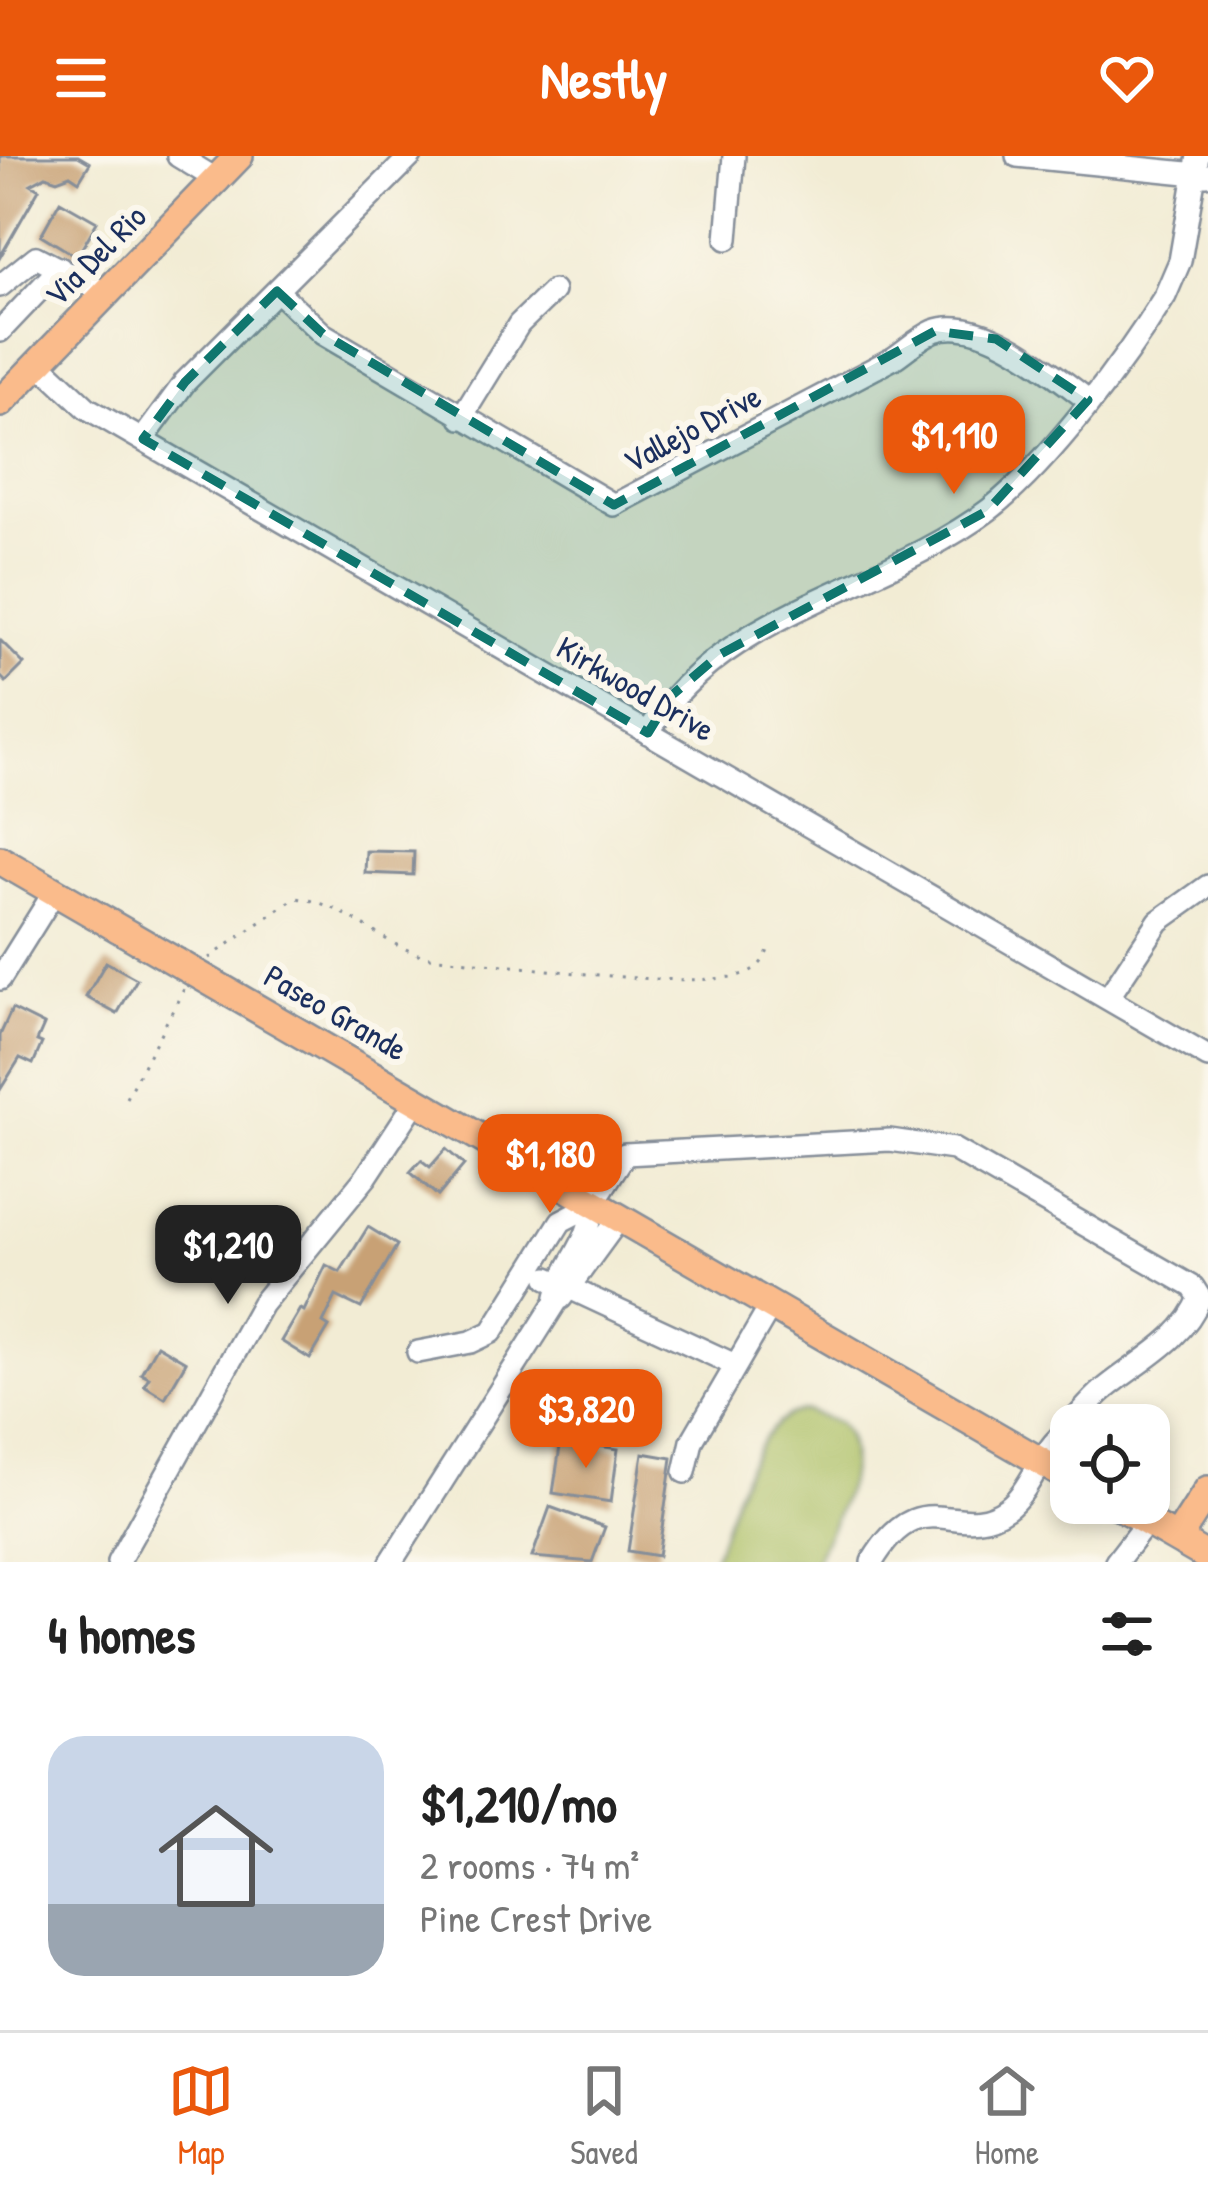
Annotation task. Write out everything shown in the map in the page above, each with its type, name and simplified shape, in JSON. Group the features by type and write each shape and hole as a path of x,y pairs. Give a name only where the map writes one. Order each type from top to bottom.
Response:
{"main road":[{"name":"Via Del Rio","path":"0,403 239,156"},
{"name":"Paseo Grande","path":"0,860 1050,1468"},
{"path":"1196,1551 1183,1529 1208,1490"},
{"path":"1196,1551 1208,1521"},
{"path":"1150,1524 1196,1551"}],"street":[{"path":"178,156 218,181"},
{"path":"143,439 185,382 411,156"},
{"path":"727,239 734,156"},
{"path":"648,733 670,696 719,655 987,512 1018,485 1165,296 1180,261 1201,169 1017,156"},
{"path":"0,286 30,258 61,268 107,294"},
{"path":"0,331 61,268"},
{"name":"Vallejo Drive","path":"277,291 323,334 614,505 894,358 935,331 957,328 996,339 1088,400"},
{"path":"461,418 519,324 553,291"},
{"name":"Kirkwood Drive","path":"40,363 87,408 1208,1057"},
{"path":"1108,998 1160,921 1208,886"},
{"path":"0,979 55,891"},
{"path":"118,1562 262,1304 366,1177 416,1100"},
{"path":"418,1352 492,1332 561,1221 592,1205 625,1154 921,1142 986,1165 1193,1287 1200,1298 1194,1312 1155,1353 1100,1394 1037,1462 1010,1506 991,1516 904,1521 872,1562"},
{"path":"391,1562 561,1292 592,1232 592,1205"},
{"path":"561,1292 618,1220"},
{"path":"532,1268 561,1292 733,1364"},
{"path":"686,1472 692,1441 770,1306"},
{"path":"482,1337 505,1382"},
{"path":"1116,1562 1145,1524"}],"path":[{"path":"208,959 251,924 295,898 349,912 402,947 437,958 674,979 745,973 760,964 769,946"},
{"path":"126,1099 188,985"}],"highlighted area":[{"path":"277,291 323,334 614,505 935,331 996,339 1088,400 987,511 719,655 671,696 648,733 143,439 185,382"}],"green space":[{"path":"806,1411 839,1423 851,1456 845,1492 815,1562 712,1562 757,1448 787,1416"}],"building":[{"path":"0,156 78,156 90,163 79,181 70,175 57,180 46,176 31,184 39,189 0,257"},
{"path":"60,201 97,222 77,257 41,235"},
{"path":"0,640 24,664 6,682 0,676"},
{"path":"366,851 414,852 413,875 365,873"},
{"path":"106,962 137,979 117,1014 86,997"},
{"path":"12,1009 44,1025 37,1041 42,1043 33,1064 20,1058 0,1090 0,1035"},
{"path":"446,1149 464,1165 438,1196 410,1172 421,1160 430,1167"},
{"path":"368,1227 397,1245 361,1308 336,1296 323,1323 329,1327 310,1359 281,1341 300,1309 304,1311 326,1265 340,1272"},
{"path":"157,1345 186,1362 165,1398 144,1385 149,1377 141,1373"},
{"path":"600,1374 614,1394 599,1404 585,1384"},
{"path":"532,1397 564,1418 552,1438 519,1418"},
{"path":"561,1440 618,1449 611,1502 553,1493"},
{"path":"643,1453 672,1458 658,1556 628,1551"},
{"path":"550,1507 605,1527 592,1562 532,1557"}]}
